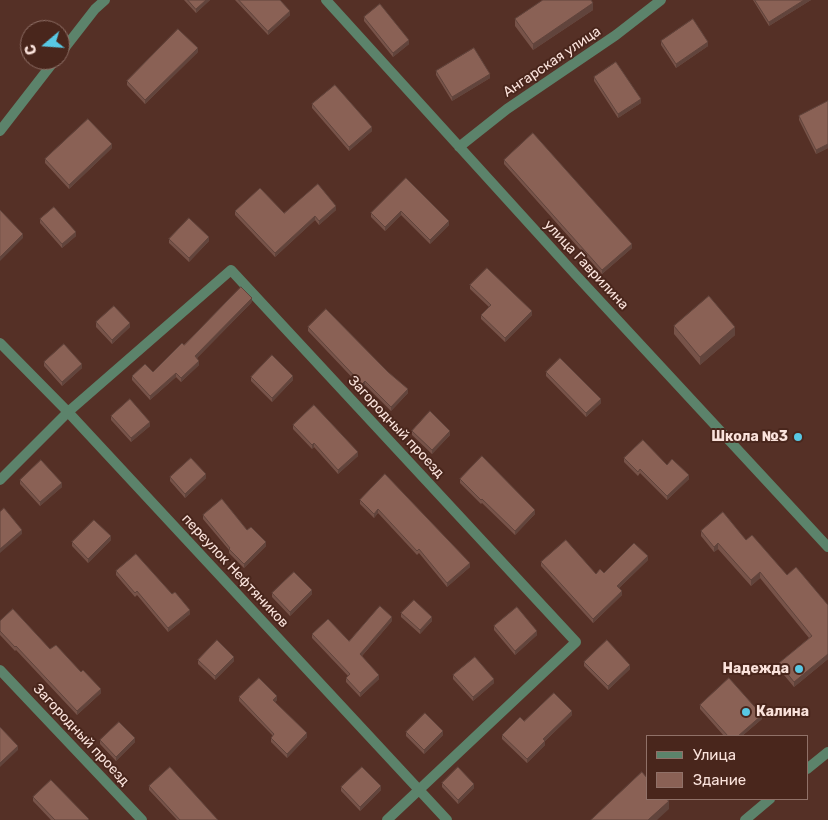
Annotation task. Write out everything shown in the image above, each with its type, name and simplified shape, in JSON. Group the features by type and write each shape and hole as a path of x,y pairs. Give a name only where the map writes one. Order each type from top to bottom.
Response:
{"street":[{"path":"70,41 95,9 105,0"},
{"name":"улица Гаврилина","path":"326,0 574,273 828,547"},
{"name":"Ангарская улица","path":"459,147 507,109 616,35 662,0"},
{"path":"0,131 47,70"},
{"name":"Загородный проезд","path":"0,480 68,412 231,270 576,642 388,820"},
{"name":"переулок Нефтяников","path":"0,343 68,412 447,820"},
{"name":"Загородный проезд","path":"0,670 142,820"},
{"path":"808,768 828,752"},
{"path":"745,820 769,800"}],"building":[{"path":"188,0 206,0 196,9"},
{"path":"239,0 280,0 290,11 268,31"},
{"path":"543,0 591,0 593,3 533,44 515,19"},
{"path":"755,0 804,0 769,22"},
{"path":"380,4 409,40 393,53 364,17"},
{"path":"693,19 708,42 676,64 661,41"},
{"path":"178,29 198,48 145,100 127,81"},
{"path":"474,48 490,74 452,97 436,71"},
{"path":"616,62 641,99 618,114 594,77"},
{"path":"335,85 372,127 349,147 312,104"},
{"path":"828,101 828,144 816,150 799,116"},
{"path":"88,119 112,144 69,185 45,159"},
{"path":"533,133 632,244 602,270 504,160"},
{"path":"406,178 449,221 430,240 401,211 385,227 371,213"},
{"path":"318,184 336,206 319,221 315,216 275,253 235,211 260,188 284,213"},
{"path":"54,207 76,232 62,244 40,219"},
{"path":"0,210 23,234 0,257"},
{"path":"189,218 209,237 189,258 169,239"},
{"path":"487,268 532,311 505,338 481,315 491,305 470,285"},
{"path":"241,287 252,298 195,356 199,361 181,378 176,373 150,396 132,376 145,364 153,372 182,343 184,345"},
{"path":"709,296 735,327 700,357 674,326"},
{"path":"114,306 130,323 112,340 96,322"},
{"path":"326,309 388,372 408,389 391,407 365,381 362,384 308,327"},
{"path":"64,344 82,364 62,382 44,362"},
{"path":"272,355 293,376 272,398 251,377"},
{"path":"560,358 601,399 586,413 546,372"},
{"path":"130,399 150,422 131,438 111,416"},
{"path":"314,405 358,452 338,470 314,443 312,445 293,425"},
{"path":"430,411 450,431 432,450 412,431"},
{"path":"643,440 667,465 672,459 689,475 667,496 640,469 638,472 624,458"},
{"path":"482,456 535,510 515,531 460,479"},
{"path":"191,458 206,474 185,494 170,477"},
{"path":"41,460 62,483 40,502 20,480"},
{"path":"385,474 470,563 447,583 419,549 417,551 378,509 374,514 360,500"},
{"path":"222,499 247,530 251,527 266,542 244,564 229,549 203,515"},
{"path":"4,508 22,530 0,549 0,512"},
{"path":"723,512 746,540 752,535 787,575 796,567 828,605 828,654 794,682 779,663 812,636 760,572 751,580 718,543 714,547 701,531"},
{"path":"94,520 111,536 88,559 72,542"},
{"path":"566,540 596,574 600,569 604,573 634,543 648,556 617,586 622,591 593,619 541,562"},
{"path":"136,554 172,594 175,592 190,610 168,628 137,591 135,593 116,571"},
{"path":"294,572 312,590 290,612 272,593"},
{"path":"414,600 432,617 420,630 401,613"},
{"path":"380,606 392,617 360,654 379,675 360,693 346,678 350,674 312,634 328,619 349,641"},
{"path":"517,607 537,631 515,651 494,626"},
{"path":"13,609 50,649 56,645 81,672 83,670 101,689 77,711 0,631 0,621"},
{"path":"217,640 234,657 215,676 198,660"},
{"path":"607,640 630,665 608,686 584,662"},
{"path":"475,657 494,679 473,697 453,675"},
{"path":"259,678 277,696 273,700 307,733 287,754 271,738 274,734 239,697"},
{"path":"729,678 762,715 739,735 727,735 700,705"},
{"path":"554,693 572,711 543,739 545,741 527,759 502,735 520,717 524,721"},
{"path":"425,713 443,731 424,750 406,732"},
{"path":"119,722 135,738 116,757 100,740"},
{"path":"0,727 18,746 0,763"},
{"path":"170,767 218,820 180,820 149,786"},
{"path":"362,767 381,786 360,807 341,787"},
{"path":"458,767 474,784 458,800 442,783"},
{"path":"642,772 646,777 646,800 669,801 648,820 591,820"},
{"path":"51,780 88,820 55,820 33,797"}],"place":[{"name":"Школа №3","path":"798,437"},
{"name":"Надежда","path":"799,669"},
{"name":"Калина","path":"746,712"}]}
